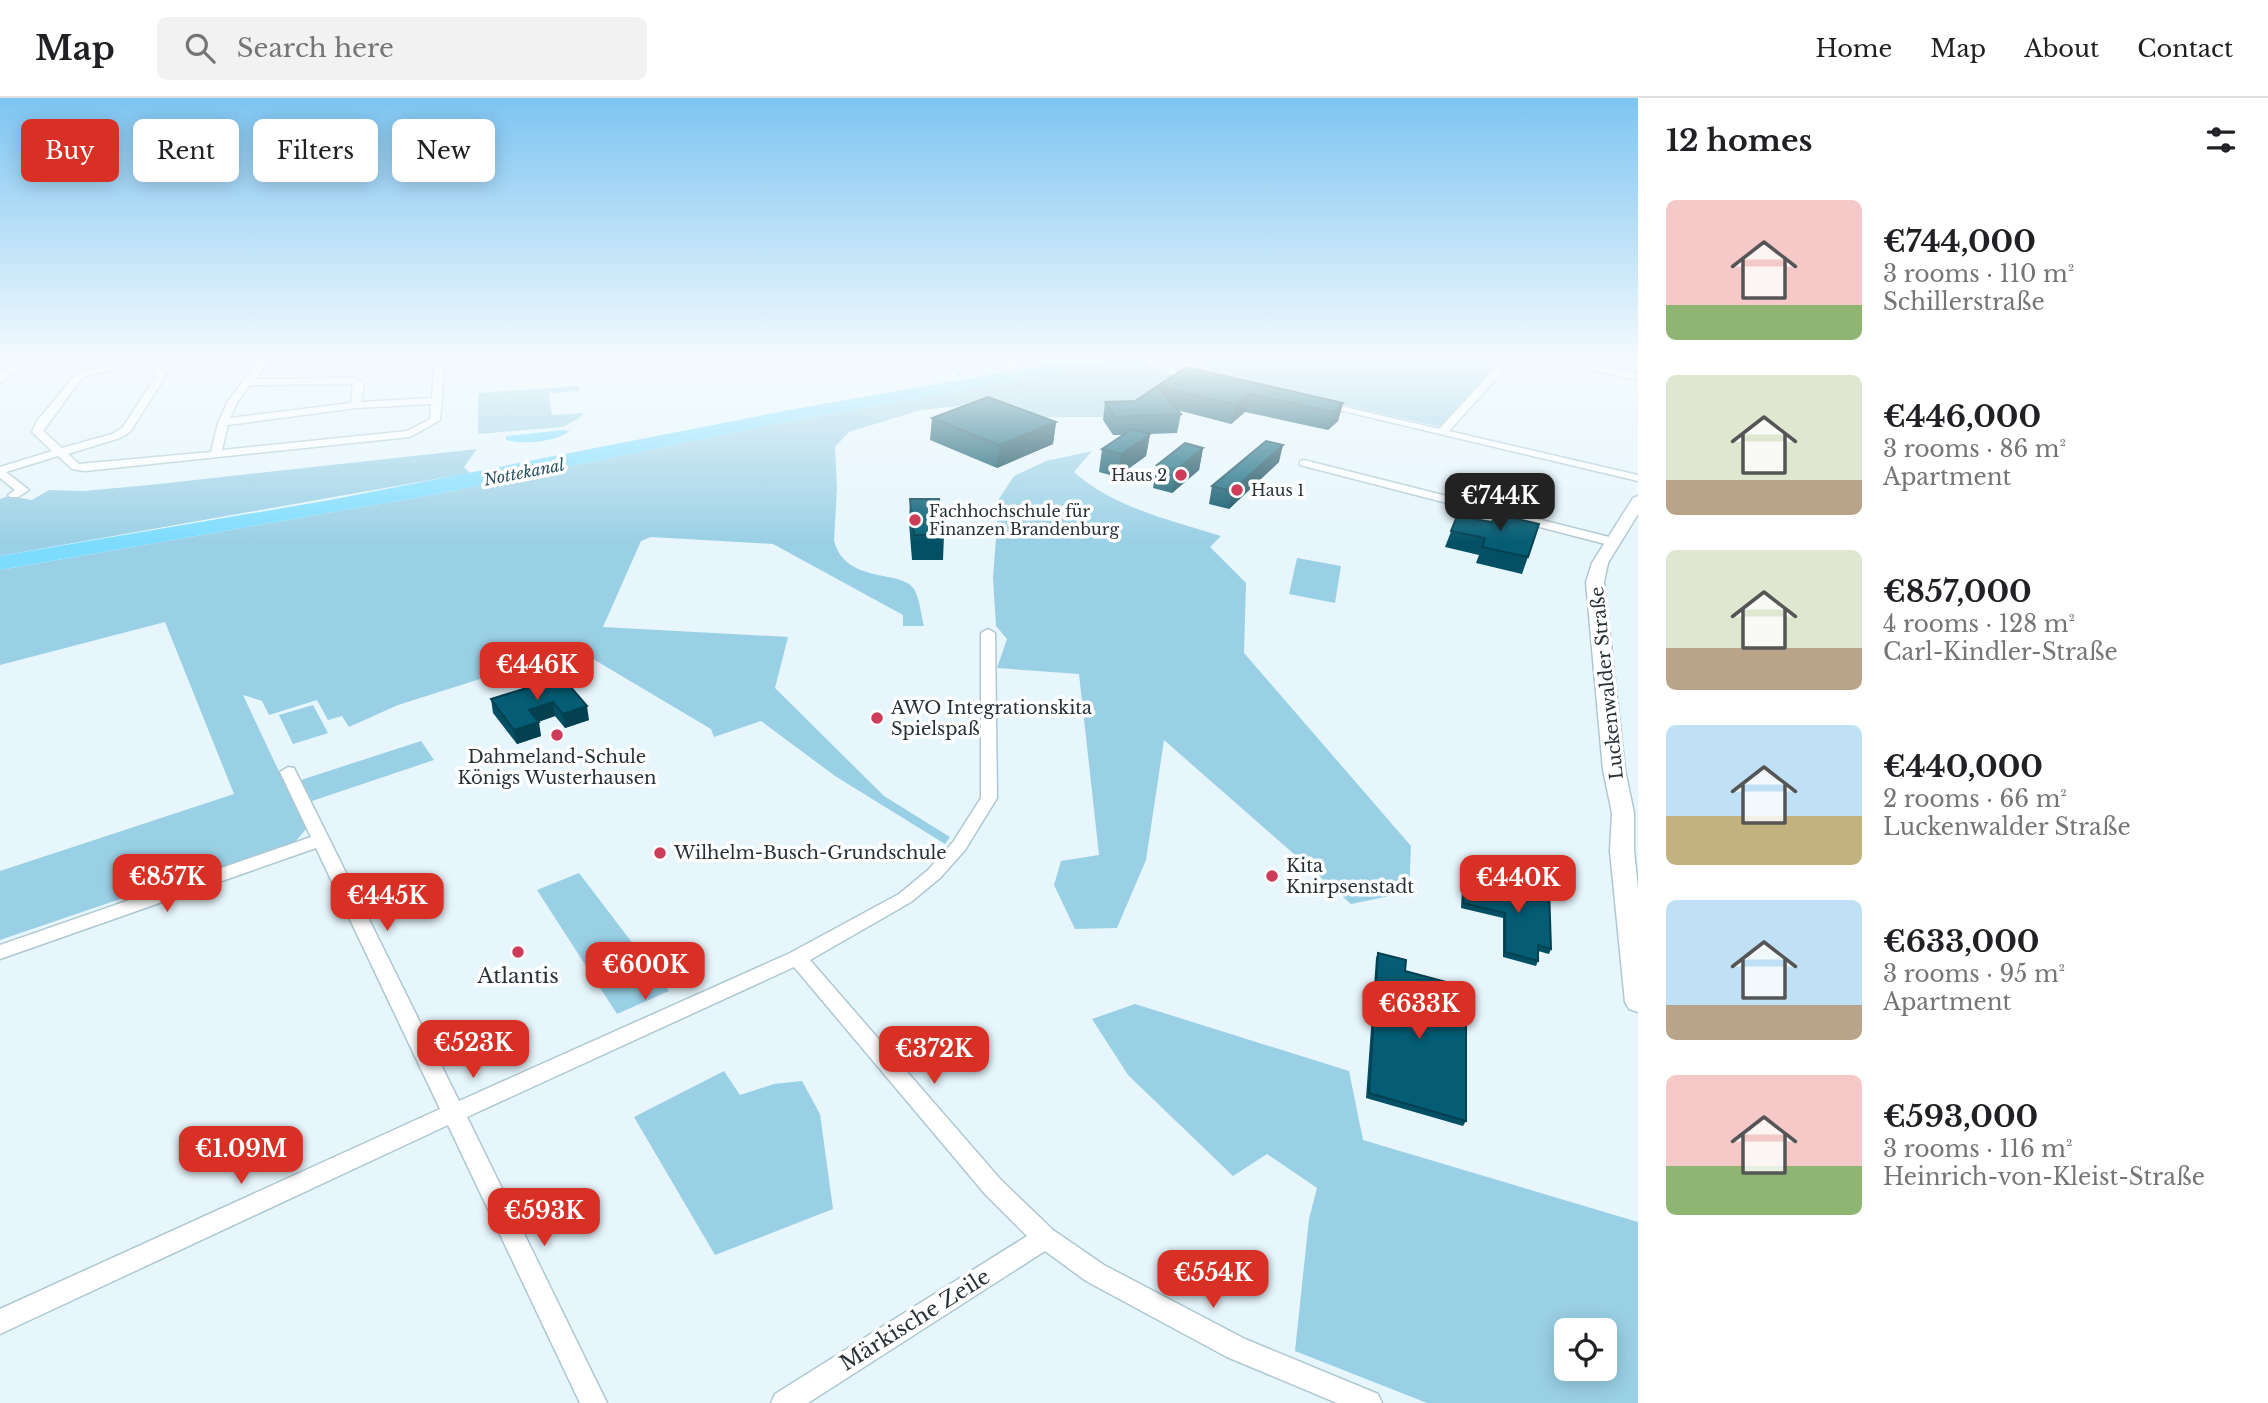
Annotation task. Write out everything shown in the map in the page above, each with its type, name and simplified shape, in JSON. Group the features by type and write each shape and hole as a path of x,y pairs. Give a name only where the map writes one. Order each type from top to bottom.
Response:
{"main road":[{"name":"Luckenwalder Straße","path":"1638,501 1598,566 1596,588 1614,770 1631,829 1622,851 1638,1002"}],"street":[{"path":"44,420 37,432 76,467 85,468 411,434 429,426 435,420"},
{"path":"0,472 116,436 126,430 132,420"},
{"path":"216,454 226,422 242,420"},
{"path":"1391,420 1638,478"},
{"path":"1443,431 1453,420"},
{"path":"1304,463 1613,542"},
{"path":"0,472 23,490 14,495"},
{"path":"0,1322 797,958 905,898 934,874 959,846 985,808 990,789 988,633"},
{"path":"288,772 594,1403"},
{"path":"0,951 321,840"},
{"path":"797,958 993,1187 1045,1238 1095,1273 1236,1348 1369,1403"},
{"name":"Märkische Zeile","path":"784,1403 1045,1238"}],"shaded area":[{"path":"478,420 576,420 563,427 478,434"},
{"path":"889,420 849,432 835,447 837,488 834,541 840,555 850,564 861,570 908,583 916,593 924,626 903,626 903,615 773,544 651,537 641,541 603,627 788,637 775,688 884,796 950,837 945,844 835,776 761,721 714,737 711,729 583,653 569,657 565,652 398,705 349,727 342,716 328,720 317,700 269,715 262,701 243,695 306,829 290,848 222,871 214,867 0,940 0,871 234,794 165,622 0,665 0,570 437,494 791,421"},
{"path":"1409,420 1452,420 1445,428"},
{"path":"477,449 464,467 470,473 0,556 0,499 8,496 32,500 49,490 83,491 150,485"},
{"path":"1092,451 1074,472 1090,484 1144,512 1221,536 1210,547 1246,583 1244,653 1411,846 1409,892 1351,904 1164,740 1146,860 1117,928 1075,929 1054,885 1061,861 1099,855 1079,674 997,668 1007,639 996,626 993,578 999,499 1014,476 1046,461"},
{"path":"1297,558 1341,566 1335,603 1289,594"},
{"path":"313,705 328,733 293,744 279,715"},
{"path":"421,741 434,760 312,801 301,780"},
{"path":"579,873 669,991 617,1014 537,890"},
{"path":"1135,1004 1349,1071 1363,1140 1638,1222 1638,1403 1427,1403 1295,1351 1309,1219 1317,1188 1267,1154 1233,1176 1128,1075 1092,1019"},
{"path":"724,1071 740,1095 774,1084 802,1081 820,1114 833,1209 715,1255 634,1117"}],"water":[{"name":"Nottekanal","path":"739,420 797,420 437,494 0,570 0,556 330,500"},
{"path":"570,431 539,442 506,440 506,436"}],"building":[{"path":"937,420 1056,422 999,445"},
{"path":"1132,429 1150,434 1121,454 1102,449"},
{"path":"1266,441 1283,445 1232,491 1212,486"},
{"path":"1185,443 1203,448 1176,470 1157,465"},
{"path":"910,499 939,499 944,535 914,535"},
{"path":"1495,514 1539,524 1528,557 1482,547 1485,538 1451,531 1457,516 1492,522"},
{"path":"562,677 587,706 563,714 553,702 529,710 539,722 514,730 491,699"},
{"path":"1505,877 1549,888 1551,949 1538,945 1538,961 1505,952 1505,913 1463,903 1464,884 1505,894"},
{"path":"1378,953 1406,960 1405,971 1450,983 1450,989 1466,993 1466,1121 1369,1093"}],"place":[{"name":"Haus 2","path":"1181,475"},
{"name":"Haus 1","path":"1237,490"},
{"name":"Fachhochschule für Finanzen Brandenburg","path":"915,520"},
{"name":"AWO Integrationskita Spielspaß","path":"877,718"},
{"name":"Dahmeland-Schule Königs Wusterhausen","path":"557,735"},
{"name":"Wilhelm-Busch-Grundschule","path":"660,853"},
{"name":"Kita Knirpsenstadt","path":"1272,876"},
{"name":"Atlantis","path":"518,952"}]}
